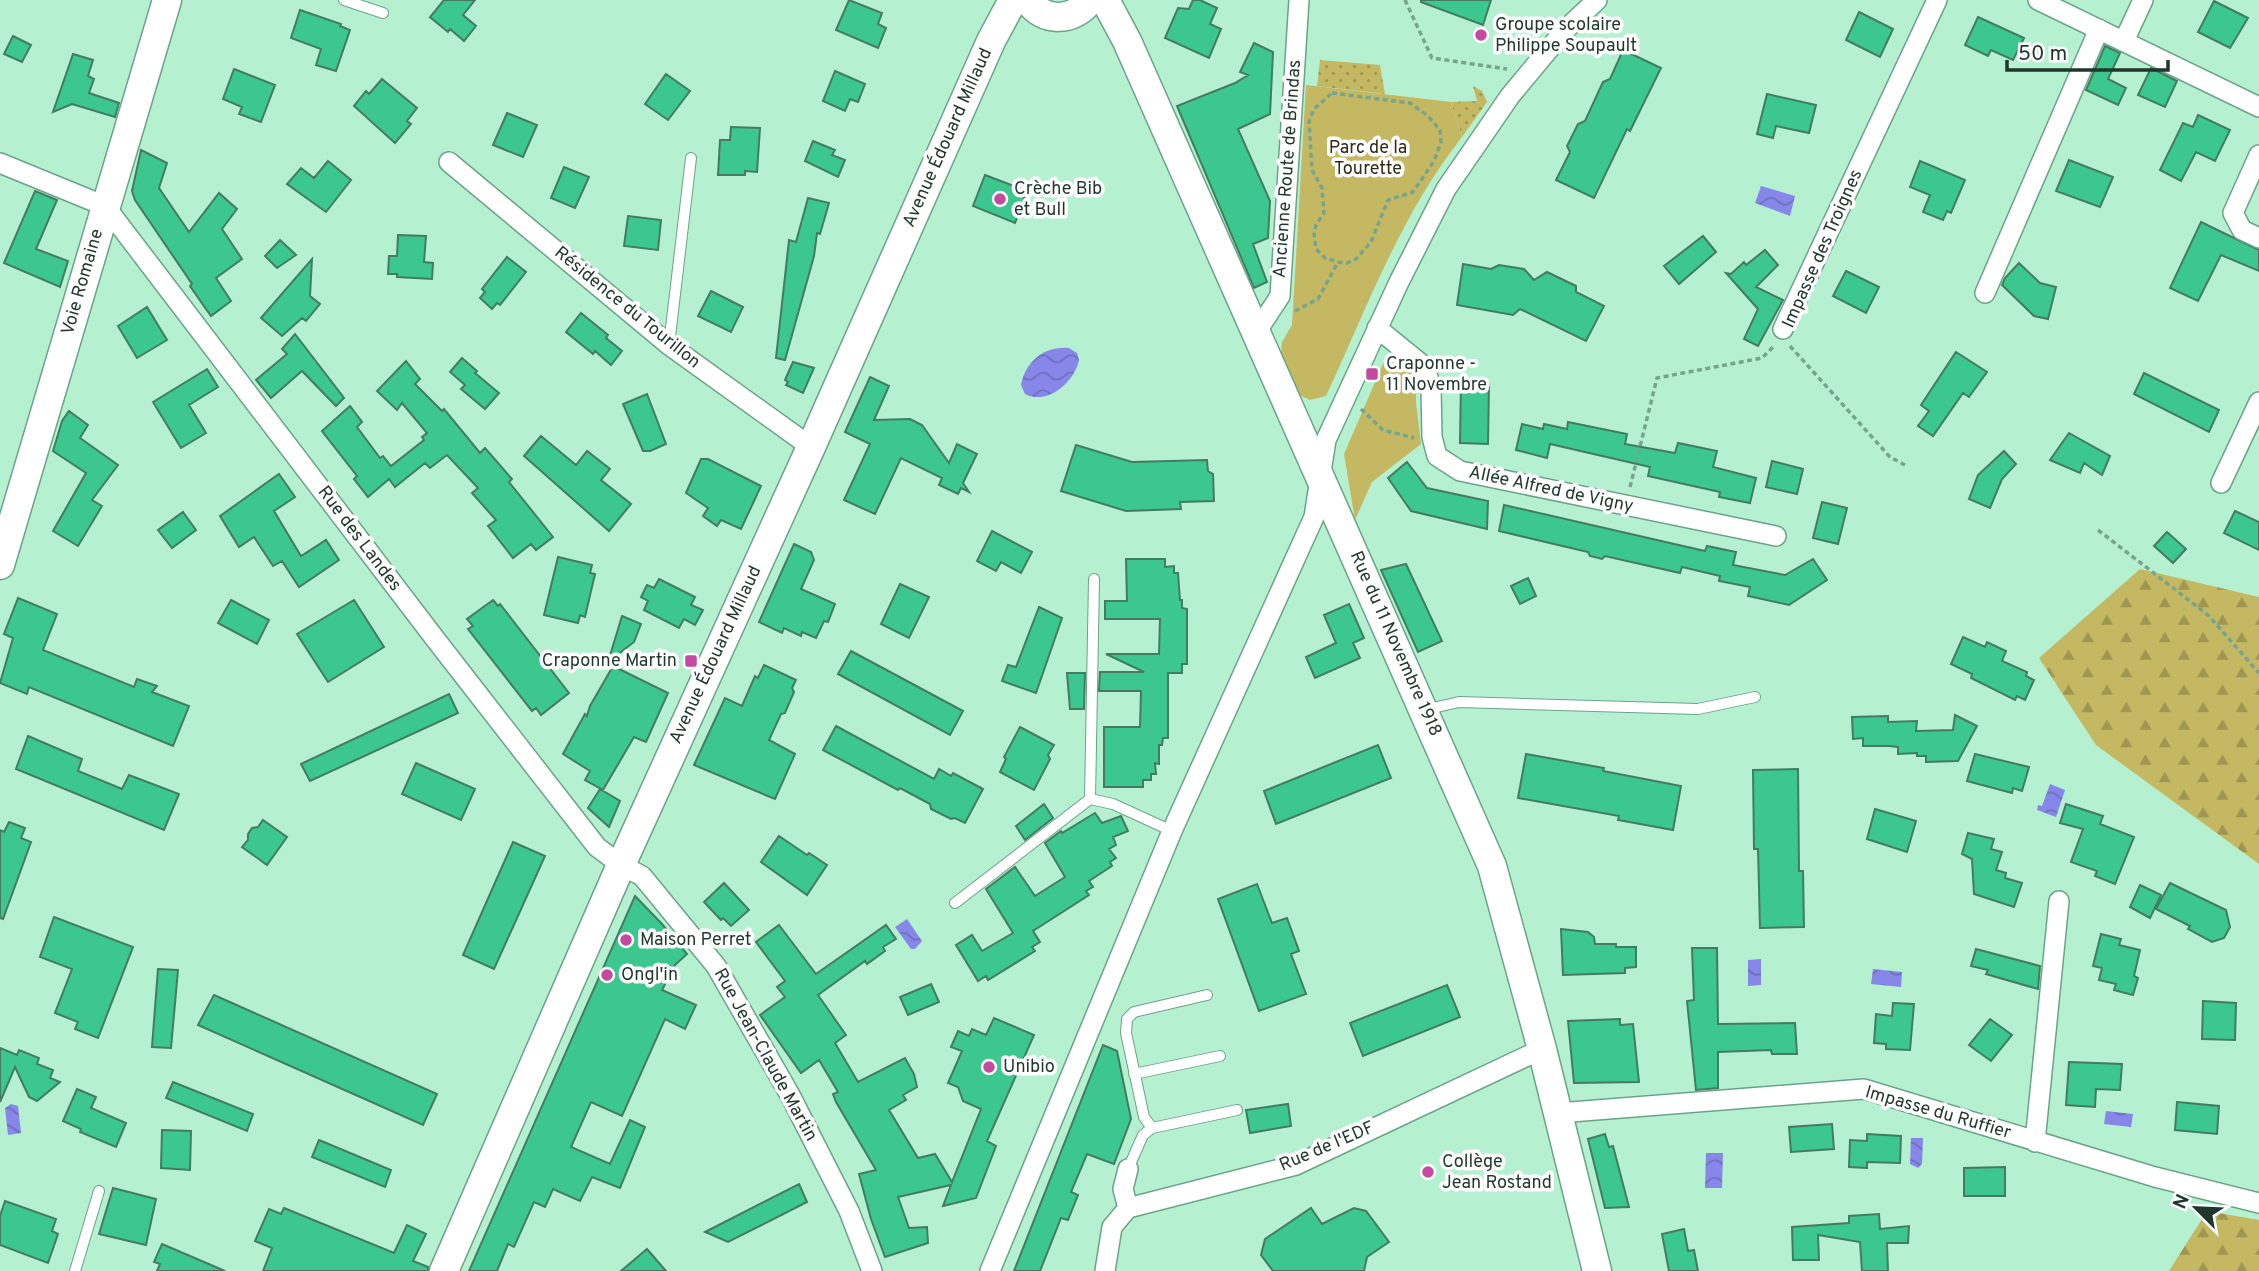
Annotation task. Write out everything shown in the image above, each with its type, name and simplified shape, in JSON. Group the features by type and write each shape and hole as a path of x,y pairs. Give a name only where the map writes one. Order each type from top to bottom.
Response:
{"main road":[{"name":"Voie Romaine","path":"0,565 167,0"},
{"name":"Avenue Édouard Millaud","path":"444,1271 621,865 811,447 991,41 1013,0"},
{"name":"Rue du 11 Novembre 1918","path":"1105,0 1127,41 1257,331 1492,866 1542,1048 1597,1271"},
{"name":"Avenue Édouard Millaud","path":"991,41 1034,6"},
{"path":"1034,6 1051,16 1063,17 1082,7 1127,41"}],"street":[{"name":"Ancienne Route de Brindas","path":"1257,331 1280,296 1299,0"},
{"path":"990,1271 1172,831 1314,517 1326,440 1377,328 1446,189 1524,78 1564,31 1597,0"},
{"name":"Impasse des Troignes","path":"1784,333 1937,0"},
{"path":"2038,0 2259,107"},
{"path":"2123,41 2143,0"},
{"path":"1985,293 2099,29"},
{"path":"2259,155 2233,213 2242,230 2259,238"},
{"name":"Résidence du Tourillon","path":"449,162 669,345 811,447"},
{"path":"0,163 105,206"},
{"name":"Rue des Landes","path":"105,206 597,847 621,865"},
{"path":"1377,328 1425,367 1431,388 1432,437"},
{"path":"2221,483 2259,402"},
{"name":"Allée Alfred de Vigny","path":"1432,437 1437,456 1460,471 1776,536"},
{"name":"Rue Jean-Claude Martin","path":"621,865 642,876 716,966 790,1095 849,1211 872,1271"},
{"name":"Impasse du Ruffier","path":"1558,1113 1864,1089 2035,1142 2059,901"},
{"name":"Rue de l'EDF","path":"1128,1208 1296,1165 1542,1048"},
{"path":"2035,1142 2155,1177 2259,1203"},
{"path":"1105,1271 1112,1227 1128,1208 1123,1189 1128,1169"}],"lane":[{"path":"344,0 383,13"},
{"path":"669,345 691,158"},
{"path":"1090,799 1094,579"},
{"path":"1423,710 1459,702 1698,709 1755,697"},
{"path":"1090,799 1113,804 1172,831"},
{"path":"956,903 1090,799"},
{"path":"1152,1128 1144,1117 1126,1033 1126,1019 1134,1012 1207,995"},
{"path":"1134,1074 1220,1056"},
{"path":"1128,1169 1143,1135 1152,1128 1237,1110"},
{"path":"75,1271 99,1191"}],"path":[{"path":"1405,0 1432,58 1511,69 1524,78"},
{"path":"1332,93 1410,103 1428,116 1440,130 1441,142 1434,161 1413,192 1388,200 1371,242 1356,259 1347,263 1338,262 1325,258 1316,249 1314,234 1324,213 1322,188 1312,170 1309,148 1309,121 1314,108 1332,93"},
{"path":"1273,306 1289,314 1318,299 1338,262"},
{"path":"1625,505 1657,378 1762,358 1784,333"},
{"name":"Impasse des Troignes","path":"1784,333 1785,341 1890,457 1905,466"},
{"path":"1343,402 1362,410 1383,430 1404,437 1432,437"},
{"path":"2098,530 2208,615 2259,673"}],"green space":[{"path":"1320,60 1380,65 1385,94 1317,86"},
{"name":"Parc de la Tourette","path":"1306,85 1451,102 1462,137 1421,198 1386,262 1326,396 1310,400 1299,395 1281,354 1282,342 1292,325"},
{"path":"1473,86 1482,91 1487,102 1462,137 1451,102 1477,101"},
{"path":"1394,356 1416,372 1421,444 1372,482 1355,520 1344,454 1386,357"},
{"path":"2140,569 2259,597 2259,864 2096,745 2039,658"},
{"path":"2207,1211 2259,1220 2259,1271 2169,1271"}],"water":[{"path":"1761,186 1795,196 1790,216 1755,203"},
{"path":"1069,348 1077,353 1079,360 1066,383 1043,397 1025,394 1021,385 1032,362 1044,352"},
{"path":"2050,784 2065,790 2056,817 2037,810 2038,805 2042,806"},
{"path":"907,919 922,941 915,949 911,949 895,927"},
{"path":"1761,959 1761,985 1748,986 1748,960"},
{"path":"1873,969 1902,972 1901,987 1871,984"},
{"path":"11,1104 18,1106 21,1133 8,1135 5,1108"},
{"path":"2106,1111 2133,1114 2131,1127 2104,1124"},
{"path":"1911,1138 1923,1138 1922,1164 1918,1168 1910,1164"},
{"path":"1706,1153 1723,1153 1722,1188 1705,1188"}],"building":[{"path":"444,0 475,0 463,15 476,26 464,41 430,17"},
{"path":"849,0 882,13 878,24 886,28 878,48 836,30"},
{"path":"1193,0 1200,0 1217,8 1210,24 1221,29 1209,58 1165,38 1178,8 1189,9"},
{"path":"1421,0 1491,0 1483,25"},
{"path":"2214,1 2248,18 2230,48 2198,32"},
{"path":"300,10 341,24 340,26 350,30 336,71 316,65 321,49 291,38"},
{"path":"1859,12 1893,29 1880,57 1846,40"},
{"path":"1978,17 2024,38 2013,60 1991,50 1988,56 1965,45"},
{"path":"13,36 31,45 22,62 4,54"},
{"path":"1254,43 1273,52 1270,114 1238,129 1270,201 1268,238 1253,244 1267,282 1254,288 1177,106 1235,83 1248,75 1240,72"},
{"path":"2105,46 2120,53 2108,79 2126,88 2118,105 2086,90"},
{"path":"1623,50 1661,68 1630,131 1627,129 1594,198 1556,180 1570,152 1567,146 1578,124 1585,121 1603,82 1610,79"},
{"path":"73,54 93,60 88,76 94,79 89,93 119,103 115,117 72,104 53,112"},
{"path":"2151,68 2177,81 2165,107 2138,95"},
{"path":"234,69 275,85 261,122 239,114 242,107 223,99"},
{"path":"835,71 865,84 858,102 850,99 845,111 823,101"},
{"path":"666,74 690,91 668,120 645,104"},
{"path":"382,79 417,108 407,121 411,124 395,143 354,106 366,91 369,94"},
{"path":"1767,94 1816,105 1809,133 1776,126 1773,138 1757,134"},
{"path":"507,113 537,125 523,157 493,145"},
{"path":"2198,115 2230,130 2215,161 2196,152 2181,181 2160,170 2183,123 2193,127"},
{"path":"731,127 760,128 757,172 718,175 720,140 730,140"},
{"path":"813,141 835,150 832,155 845,160 838,177 805,161"},
{"path":"141,150 167,163 159,188 189,232 219,193 237,209 222,229 242,259 216,278 231,301 211,316 135,200 132,191"},
{"path":"2069,160 2113,177 2100,207 2056,191"},
{"path":"328,161 351,180 326,212 287,184 301,168 314,178"},
{"path":"1920,161 1965,180 1951,213 1947,211 1943,220 1923,212 1930,195 1910,187"},
{"path":"564,167 589,177 575,208 551,198"},
{"name":"Crèche Bib et Bull","path":"985,175 1027,191 1015,223 973,206"},
{"path":"35,191 57,200 36,249 68,261 60,287 4,263"},
{"path":"808,198 829,203 820,234 817,233 814,256 785,360 776,358 789,240 796,242"},
{"path":"628,216 661,220 658,250 624,246"},
{"path":"2201,222 2259,250 2259,271 2221,255 2198,301 2170,288"},
{"path":"398,235 426,236 424,262 433,263 432,279 388,274 389,256 397,256"},
{"path":"1703,236 1716,252 1679,284 1664,266"},
{"path":"280,240 296,255 277,268 265,256"},
{"path":"1765,250 1778,265 1756,287 1783,300 1758,346 1744,339 1758,309 1726,273 1731,274 1744,262 1746,265"},
{"path":"507,257 526,272 500,305 497,303 492,309 480,298 485,292 482,289"},
{"path":"312,259 310,296 320,304 306,321 302,318 282,336 261,318"},
{"path":"2019,263 2040,283 2056,287 2048,319 2034,316 2002,285"},
{"path":"1463,264 1491,269 1499,265 1524,269 1534,280 1547,272 1576,286 1576,292 1604,306 1586,341 1520,309 1513,315 1457,305"},
{"path":"1846,271 1879,287 1866,313 1833,296"},
{"path":"711,291 743,307 731,332 698,316"},
{"path":"147,307 167,340 137,358 118,326"},
{"path":"581,313 608,335 606,338 622,351 611,365 566,332"},
{"path":"295,334 344,398 336,406 302,371 271,398 256,380 287,354 282,349"},
{"path":"1956,352 1987,372 1969,397 1963,393 1933,436 1918,426 1929,411 1921,405"},
{"path":"462,358 499,393 485,409 461,389 465,385 450,372"},
{"path":"406,361 420,379 415,384 442,411 444,409 480,453 485,448 512,479 509,482 553,537 536,550 531,544 513,558 488,526 496,520 472,493 478,488 447,455 430,468 425,463 395,487 389,479 368,497 354,479 357,476 322,431 350,406 362,422 357,427 380,458 383,456 391,466 424,440 422,437 427,433 402,403 397,410 377,391"},
{"path":"793,362 814,368 803,393 786,385 788,382 785,380"},
{"path":"207,369 218,387 189,405 206,433 181,448 153,402"},
{"path":"2144,373 2219,410 2209,432 2134,394"},
{"path":"870,377 889,386 874,420 910,419 922,425 949,463 957,444 977,454 963,483 969,492 961,488 958,494 939,485 942,478 901,458 875,514 844,500 870,444 845,432"},
{"path":"1461,378 1485,378 1485,384 1489,384 1488,444 1460,443"},
{"path":"647,394 666,444 643,451 623,404"},
{"path":"69,411 88,425 80,438 118,465 92,500 102,506 78,546 53,531 86,473 53,451 62,421"},
{"path":"1568,422 1627,434 1625,444 1675,453 1678,443 1717,451 1713,467 1756,478 1750,503 1719,497 1720,492 1648,476 1650,467 1550,444 1547,458 1516,450 1522,424 1543,429 1544,424 1567,429"},
{"path":"2069,433 2110,456 2102,475 2084,463 2080,473 2050,460"},
{"path":"541,436 576,465 587,451 610,469 601,480 631,504 609,531 524,456"},
{"path":"1076,445 1132,462 1207,460 1208,471 1213,474 1214,501 1180,502 1181,509 1126,511 1061,491"},
{"path":"2004,451 2016,464 2002,479 1990,508 1969,499 1978,475"},
{"path":"701,459 708,459 761,486 741,529 721,520 717,526 703,516 708,508 686,493"},
{"path":"1772,461 1803,469 1797,494 1766,487"},
{"path":"1407,462 1427,488 1488,501 1487,529 1411,511 1388,478"},
{"path":"279,474 295,497 274,511 301,556 326,540 339,560 299,587 282,561 273,566 254,537 239,547 220,516"},
{"path":"1822,502 1847,508 1838,544 1813,538"},
{"path":"1504,505 1705,551 1707,546 1736,552 1733,565 1785,575 1813,559 1827,580 1789,605 1748,596 1750,587 1719,581 1720,576 1682,567 1680,573 1605,556 1602,559 1590,556 1588,552 1499,531"},
{"path":"2235,511 2259,522 2259,550 2224,533"},
{"path":"183,512 196,530 172,548 158,530"},
{"path":"992,531 1032,552 1021,573 1001,562 996,571 977,561"},
{"path":"2167,532 2186,549 2173,563 2154,546"},
{"path":"794,544 811,552 814,560 801,589 835,604 828,622 824,621 816,638 802,632 801,636 784,628 782,633 759,622"},
{"path":"558,557 592,565 590,573 595,574 585,617 580,615 578,623 544,615"},
{"path":"1126,559 1165,559 1165,567 1174,566 1174,573 1178,573 1182,608 1187,609 1187,664 1182,664 1182,673 1168,673 1168,738 1163,738 1162,745 1159,745 1159,764 1155,763 1156,774 1151,774 1151,780 1143,780 1143,787 1104,787 1104,727 1140,727 1141,691 1099,691 1100,672 1144,672 1106,654 1159,654 1160,619 1105,619 1105,601 1127,601"},
{"path":"1406,564 1442,641 1418,652 1381,570"},
{"path":"1528,578 1536,596 1520,604 1511,586"},
{"path":"659,579 695,597 691,605 703,610 695,625 684,619 679,628 644,610 648,601 641,597 647,585 654,588"},
{"path":"900,584 929,597 909,638 881,624"},
{"path":"18,598 57,614 43,650 134,687 137,679 157,686 152,692 189,706 173,746 29,687 27,694 0,683 13,638 4,634"},
{"path":"231,600 269,620 257,644 218,623"},
{"path":"354,600 384,647 328,682 297,634"},
{"path":"493,600 498,606 500,604 569,693 541,715 536,708 532,711 468,629 473,626 467,619"},
{"path":"1349,604 1364,638 1353,643 1360,658 1315,678 1306,657 1336,643 1324,615"},
{"path":"1039,607 1062,618 1036,693 1002,681 1008,665 1016,667"},
{"path":"622,616 641,624 634,642 608,662"},
{"path":"1963,637 1985,647 1987,642 2006,651 2002,661 2027,672 2026,676 2034,680 2025,700 2017,696 2015,700 1971,678 1972,674 1951,664"},
{"path":"851,651 963,711 950,735 838,674"},
{"path":"764,665 796,680 785,713 781,714 769,740 795,754 775,799 694,765 725,698 742,706 755,676 758,678"},
{"path":"613,666 668,693 646,742 634,737 603,790 585,780 590,771 563,754"},
{"path":"1067,673 1085,673 1084,709 1070,709"},
{"path":"449,694 458,713 310,781 301,764"},
{"path":"1955,715 1977,726 1958,761 1926,762 1926,756 1917,756 1917,753 1898,754 1898,747 1863,746 1863,738 1853,739 1852,717 1888,716 1888,722 1917,721 1916,731 1953,730"},
{"path":"836,726 934,779 939,769 951,776 953,773 983,789 965,823 931,809 930,804 823,750"},
{"path":"1020,727 1054,745 1034,790 1000,772 1006,759 1004,757"},
{"path":"28,736 82,759 78,771 122,789 129,775 179,794 164,830 16,769"},
{"path":"1378,745 1391,778 1276,824 1264,791"},
{"path":"1526,754 1681,786 1673,830 1618,820 1619,816 1518,798"},
{"path":"1975,754 2029,767 2022,791 2013,788 2012,793 1967,781"},
{"path":"416,763 475,789 461,820 402,794"},
{"path":"1798,769 1799,871 1803,871 1804,927 1760,928 1758,849 1754,849 1753,770"},
{"path":"600,789 620,801 609,827 588,808"},
{"path":"1044,804 1053,818 1025,840 1016,826"},
{"path":"2066,804 2103,816 2100,824 2134,837 2115,884 2095,876 2097,871 2071,862 2083,829 2060,823"},
{"path":"1875,809 1916,821 1907,852 1867,839"},
{"path":"1095,813 1102,823 1121,816 1128,831 1113,837 1116,845 1109,849 1116,858 1110,862 1112,866 1089,881 1093,887 1086,891 1089,895 1033,931 1040,942 1032,947 1035,951 988,980 986,976 978,981 956,945 972,935 982,951 1013,933 986,889 1015,867 1035,896 1065,877 1045,843"},
{"path":"263,820 287,837 267,865 242,847 252,828 258,827"},
{"path":"9,822 25,828 21,838 31,842 3,919 0,918 0,830 4,832"},
{"path":"1968,833 1994,839 1991,849 2002,852 1996,870 2006,873 2005,878 2022,883 2014,907 1974,894 1972,859 1962,854"},
{"path":"779,836 827,865 807,895 761,862"},
{"path":"513,842 545,856 494,969 463,955"},
{"path":"724,883 749,910 731,926 723,918 721,920 704,902"},
{"path":"2170,883 2226,910 2230,927 2224,938 2212,942 2188,929 2190,926 2156,909"},
{"path":"1257,884 1272,923 1287,918 1299,951 1291,954 1306,994 1259,1011 1218,899"},
{"path":"2140,885 2161,895 2150,918 2130,907"},
{"path":"635,896 687,954 675,965 662,990 696,1005 685,1029 665,1019 622,1116 591,1102 571,1147 610,1164 630,1120 645,1127 620,1188 592,1177 580,1201 553,1189 545,1207 534,1202 514,1247 508,1244 497,1271 469,1271"},
{"path":"54,917 133,947 98,1038 75,1029 78,1022 55,1013 72,969 40,957"},
{"path":"779,925 816,974 886,925 896,939 883,947 885,951 867,964 865,961 818,995 846,1035 835,1043 858,1082 905,1058 914,1074 917,1087 903,1095 906,1100 889,1110 918,1158 935,1154 952,1182 981,1109 963,1101 958,1087 948,1083 962,1051 951,1047 958,1031 969,1036 972,1029 986,1035 994,1018 1034,1035 987,1141 996,1146 976,1198 943,1206 951,1185 898,1197 909,1228 927,1227 928,1243 885,1257 859,1174 876,1170 836,1102 833,1094 838,1092 819,1060 801,1073 760,1015 785,997 777,987 785,981 756,942"},
{"path":"1561,929 1588,932 1594,937 1595,944 1636,947 1636,967 1625,968 1625,973 1563,975"},
{"path":"2101,934 2121,939 2119,945 2140,950 2134,976 2138,978 2133,995 2114,990 2116,984 2099,980 2102,968 2093,966"},
{"path":"1692,948 1717,948 1718,1024 1795,1023 1797,1054 1772,1054 1771,1050 1718,1052 1718,1088 1696,1090 1687,1001 1694,1000"},
{"path":"1976,949 2040,966 2038,989 1986,974 1988,970 1971,966"},
{"path":"158,969 178,970 171,1048 152,1047"},
{"path":"931,984 939,1002 908,1015 900,997"},
{"path":"1447,985 1460,1017 1363,1056 1350,1023"},
{"path":"214,995 437,1094 423,1125 198,1025"},
{"path":"2203,1001 2236,1003 2235,1040 2202,1039"},
{"path":"1893,1003 1914,1004 1910,1050 1886,1049 1886,1044 1874,1043 1876,1014 1892,1016"},
{"path":"1620,1019 1620,1025 1633,1024 1639,1082 1574,1083 1568,1021"},
{"path":"1990,1019 2012,1035 1991,1061 1969,1045"},
{"path":"1103,1045 1117,1051 1131,1119 1114,1164 1087,1154 1071,1192 1078,1195 1068,1220 1061,1218 1040,1271 1014,1271"},
{"path":"0,1048 17,1055 19,1050 39,1058 37,1064 53,1070 50,1078 60,1082 37,1101 29,1097 15,1067 0,1102"},
{"path":"2069,1062 2122,1064 2120,1090 2096,1089 2095,1107 2066,1105"},
{"path":"173,1082 253,1114 247,1131 166,1098"},
{"path":"77,1089 96,1097 91,1108 126,1123 116,1147 80,1132 81,1129 63,1121"},
{"path":"2177,1102 2219,1106 2217,1134 2175,1130"},
{"path":"1288,1104 1291,1126 1250,1133 1246,1110"},
{"path":"1832,1124 1834,1149 1791,1152 1789,1127"},
{"path":"162,1130 191,1131 190,1170 161,1168"},
{"path":"1605,1134 1609,1147 1613,1146 1629,1207 1605,1208 1588,1139"},
{"path":"1867,1134 1901,1136 1900,1163 1867,1162 1867,1168 1849,1167 1850,1140 1867,1141"},
{"path":"319,1140 391,1170 385,1187 312,1157"},
{"path":"2005,1167 2005,1196 1964,1196 1964,1168"},
{"path":"799,1184 807,1202 728,1242 705,1232"},
{"path":"113,1188 156,1199 146,1245 99,1234"},
{"path":"5,1201 56,1219 52,1231 58,1234 48,1263 0,1245 0,1216"},
{"path":"284,1208 394,1253 407,1225 426,1234 413,1261 428,1267 428,1271 263,1271 272,1248 255,1241 269,1209 281,1214"},
{"path":"1311,1208 1322,1224 1354,1208 1366,1211 1389,1242 1367,1257 1364,1271 1273,1271 1261,1255 1265,1239"},
{"path":"1879,1214 1880,1229 1909,1226 1908,1243 1887,1243 1888,1271 1862,1271 1860,1242 1818,1235 1819,1260 1793,1260 1792,1227 1849,1223 1849,1216"},
{"path":"1684,1229 1688,1251 1694,1250 1698,1271 1669,1271 1662,1234"},
{"path":"162,1244 225,1271 157,1271 160,1264 154,1262"},
{"path":"647,1249 666,1271 621,1271"}],"place":[{"name":"Groupe scolaire Philippe Soupault","path":"1481,35"},
{"name":"Crèche Bib et Bull","path":"1000,199"},
{"name":"Craponne - 11 Novembre","path":"1372,374"},
{"name":"Craponne Martin","path":"691,661"},
{"name":"Maison Perret","path":"626,940"},
{"name":"Ongl'in","path":"607,975"},
{"name":"Unibio","path":"989,1067"},
{"name":"Collège Jean Rostand","path":"1428,1172"}]}
